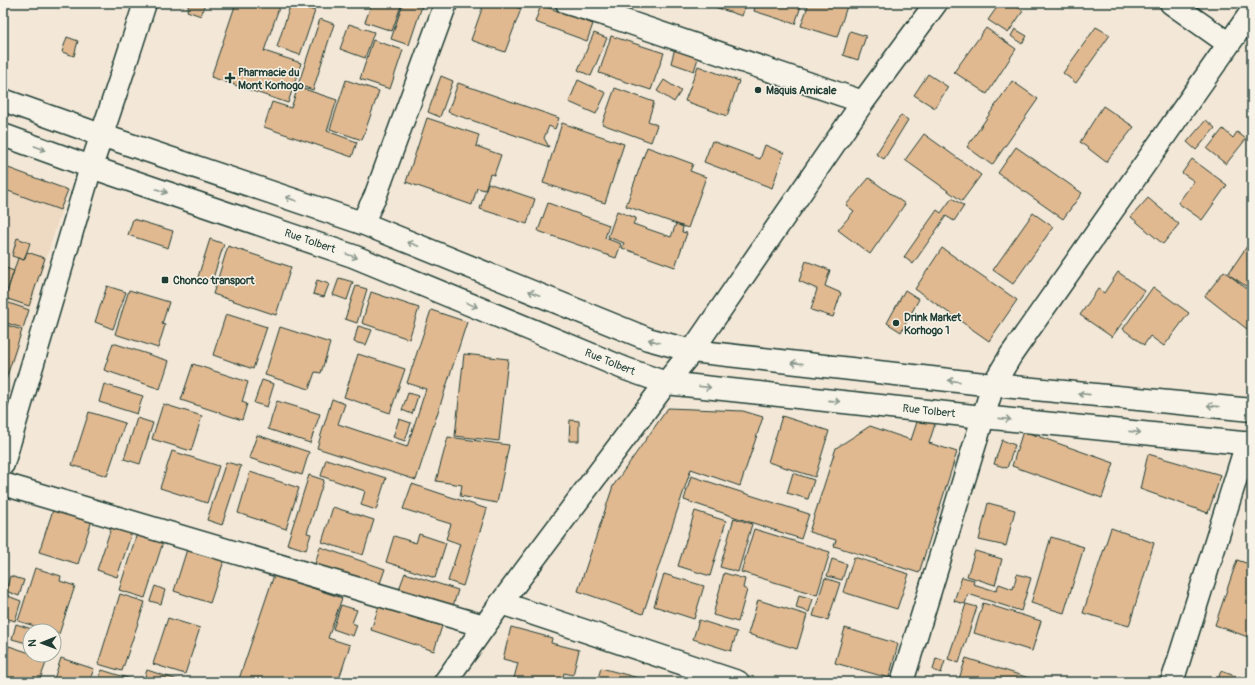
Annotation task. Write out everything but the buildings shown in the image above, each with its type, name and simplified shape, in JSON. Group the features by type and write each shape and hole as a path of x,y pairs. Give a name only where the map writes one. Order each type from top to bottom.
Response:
{"street":[{"path":"3,464 91,167 124,71 145,3"},
{"path":"362,223 375,197 446,3"},
{"path":"567,3 612,10 863,102"},
{"path":"445,682 501,603 666,383 692,352 863,102 936,3"},
{"path":"1171,3 1229,44"},
{"path":"902,682 993,385 1011,355 1252,11"},
{"path":"3,100 101,135 362,223 648,339 692,352 993,385 1252,410"},
{"name":"Rue Tolbert","path":"3,135 91,167 353,256 626,369 666,383 1249,444"},
{"path":"1172,682 1249,444"},
{"path":"3,484 484,626"},
{"path":"501,603 738,682"}],"shaded area":[{"path":"3,166 68,190 3,393"}],"place":[{"name":"Pharmacie du Mont Korhogo","path":"230,78"},
{"name":"Maquis Amicale","path":"758,90"},
{"name":"Chonco transport","path":"165,280"},
{"name":"Drink Market Korhogo 1","path":"896,323"}]}
